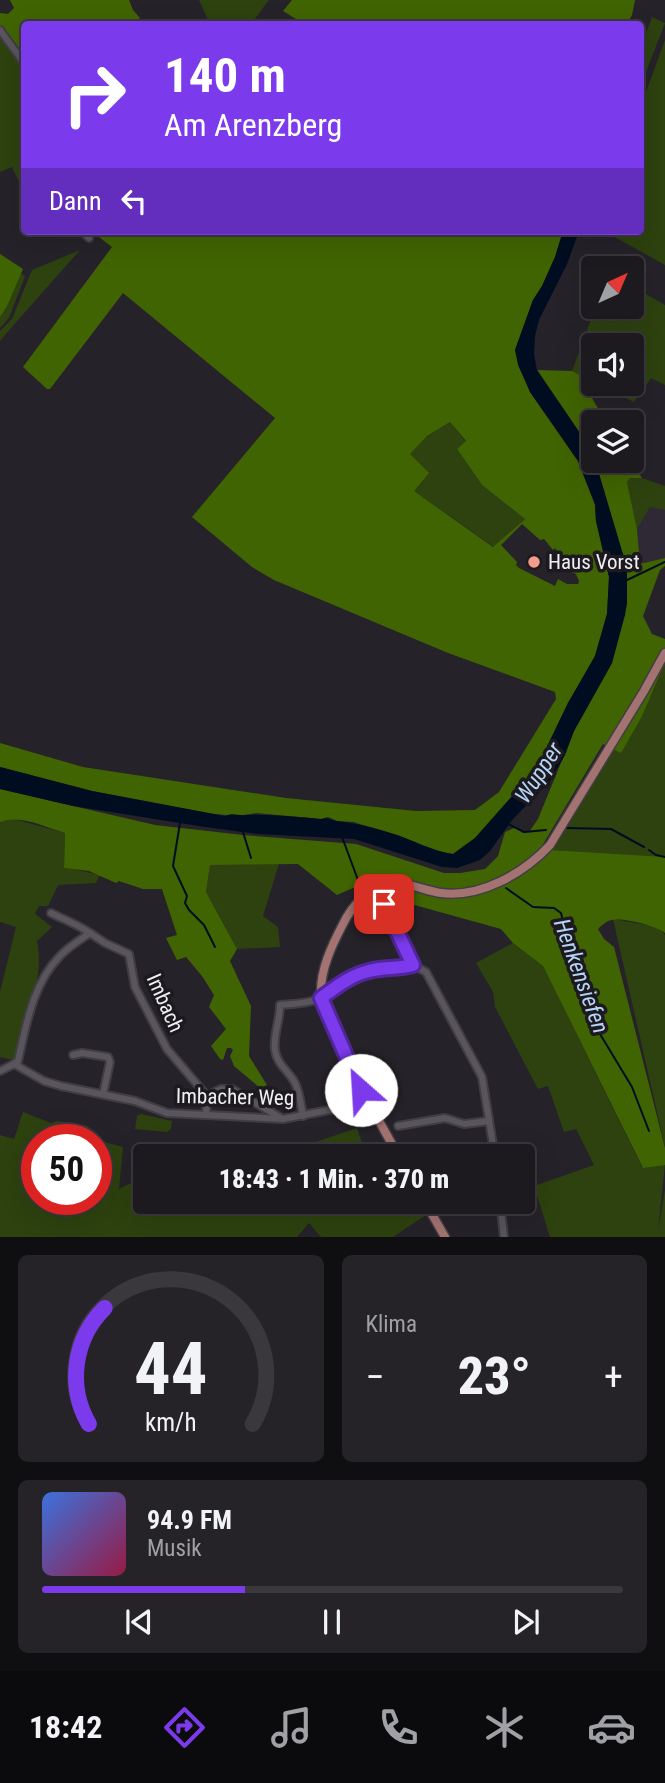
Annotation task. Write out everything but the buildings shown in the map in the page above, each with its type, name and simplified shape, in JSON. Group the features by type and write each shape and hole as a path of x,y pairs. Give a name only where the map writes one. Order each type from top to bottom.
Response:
{"main road":[{"path":"392,1144 347,1061 321,998 323,970 350,910 365,895 390,884 444,893 470,892 497,882 536,859 550,845 665,653"},
{"path":"432,1214 445,1237"}],"street":[{"path":"0,30 21,59"},
{"path":"384,904 413,965 426,972 482,1077 493,1144"},
{"name":"Imbach","path":"51,913 64,920 69,919 105,943 129,954 135,987 167,1049 207,1096"},
{"path":"0,1071 18,1061 42,980 62,953 90,933"},
{"path":"303,1116 297,1086 280,1065 275,1052 280,1005 311,1002 345,981 370,970 396,970 413,965"},
{"path":"73,1055 82,1053 108,1057 110,1062 103,1094"},
{"name":"Imbacher Weg","path":"14,1064 44,1081 135,1101 167,1113 283,1119 367,1100"},
{"path":"206,1115 207,1096 221,1089 232,1089 283,1119"},
{"path":"398,1126 445,1118 464,1124 489,1121"},
{"path":"501,1214 504,1237"}],"shaded area":[{"path":"650,506 665,510 665,558 640,565 637,529"}],"green space":[{"path":"10,0 129,0 140,18 138,21 21,21 21,53 0,28 0,13 8,14 14,8"},
{"path":"199,0 269,0 253,21 209,21"},
{"path":"292,0 635,0 629,21 299,21 283,11"},
{"path":"652,17 665,23 644,77 644,39"},
{"path":"0,28 21,54 21,186 12,167 0,172"},
{"path":"665,40 665,265 611,235 644,235 644,98"},
{"path":"96,235 562,235 555,257 533,300 515,350 530,392 578,461 595,505 609,577 607,614 595,656 542,757 522,785 475,838 453,854 354,822 337,821 328,817 321,819 256,813 206,813 92,791 0,767 0,743 83,767 286,798 416,811 475,810 499,792 556,699 555,692 448,653 274,580 252,567 192,517 275,418 123,293 50,389 23,367 112,247","holes":["450,422 466,441 457,449 482,485 525,519 493,547 414,491 429,473 410,454 427,436","522,524 540,540 544,539 553,550 555,548 568,566 571,565 570,571 576,574 578,584 567,584 558,579 555,586 519,568 517,562 501,545"]},
{"path":"80,250 0,341 0,331 12,319 32,270"},
{"path":"0,254 23,269 0,317"},
{"path":"0,260 25,276 9,318 0,328"},
{"path":"644,293 665,305 665,385 651,378 644,388 644,333 586,333 591,319 644,319"},
{"path":"581,347 581,376 572,371"},
{"path":"537,370 572,371 581,376 581,396 591,396 599,410 581,410 581,435"},
{"path":"622,396 638,396 634,402"},
{"path":"450,422 466,442 457,449 482,485 525,519 494,547 414,491 409,454 427,436"},
{"path":"599,473 638,473 642,478 630,478 627,482 637,529 640,564 665,558 665,566 660,570 643,616 652,634 665,639 665,663 641,718 621,753 603,744 542,846 550,850 665,857 665,933 648,925 617,919 604,923 598,929 604,939 614,947 665,1148 665,1165 643,1168 543,966 513,943 501,929 353,888 337,895 298,864 210,865 206,892 237,949 230,961 251,1006 249,1056 267,1085 260,1088 234,1066 230,1056 233,1050 231,1048 227,1048 223,1060 211,1046 226,1029 209,1007 214,995 202,976 186,957 177,960 166,938 177,935 162,889 143,889 119,881 116,883 89,871 64,868 65,833 24,820 0,822 0,789 155,825 356,844 444,873 485,869 498,856 505,832 516,827 523,833 529,832 538,819 574,731 612,663 627,603 627,568"},
{"path":"630,478 642,478 665,486 665,510 650,507 637,529 627,482"},
{"path":"665,663 665,858 549,850 608,754 651,695"},
{"path":"10,818 65,833 64,867 100,875 96,883 58,885 48,906 39,906 35,914 52,927 37,941 39,955 36,985 29,1015 13,1060 0,1057 0,992 16,927 0,922 0,822"},
{"path":"279,864 263,916 278,927 280,947 237,949 206,892 210,865"},
{"path":"613,919 659,927 665,935 665,1147"},
{"path":"513,943 543,966 642,1167 665,1164 658,1231 665,1190 665,1237 550,1237 535,1186 594,1165 576,1129 564,1132 548,1086 538,1089 495,1007 493,992 476,963"},
{"path":"23,1112 51,1123 57,1121 76,1124 21,1124 21,1215 112,1215 112,1144 123,1147 119,1189 133,1182 133,1214 426,1215 393,1237 321,1237 309,1223 297,1237 0,1237 0,1135 14,1139"},
{"path":"141,1114 172,1121 171,1129 167,1132 135,1129 137,1116"},
{"path":"357,1128 363,1144 310,1144"}],"water":[{"path":"562,235 578,235 567,264 539,320 534,354 537,370 581,435 581,469 530,392 518,365 515,350 533,300 542,286"},
{"name":"Wupper","path":"583,473 599,473 627,568 627,603 612,663 550,781 513,819 490,851 480,860 457,868 442,867 354,839 258,834 205,827 73,806 0,789 0,767 92,791 225,816 233,814 326,818 384,831 453,854 475,838 522,785 542,757 595,656 607,614 609,577 596,521 595,504"}],"waterway":[{"path":"625,581 665,562"},
{"name":"Imbach","path":"180,823 173,866 187,896 185,903 204,925 215,947"},
{"path":"508,824 524,832 546,830"},
{"path":"567,828 611,829 644,847"},
{"path":"243,832 251,858"},
{"name":"Henkensiefen","path":"342,837 358,880"},
{"path":"649,850 665,857"},
{"name":"Henkensiefen","path":"506,888 533,907 554,908 561,913 565,929 571,938 590,1007 593,1015 600,1019 600,1034 632,1087 649,1131"}],"place":[{"name":"Haus Vorst","path":"534,562"}],"route":[{"path":"361,1090 321,998 345,981 370,970 396,970 413,965 384,904"}]}
